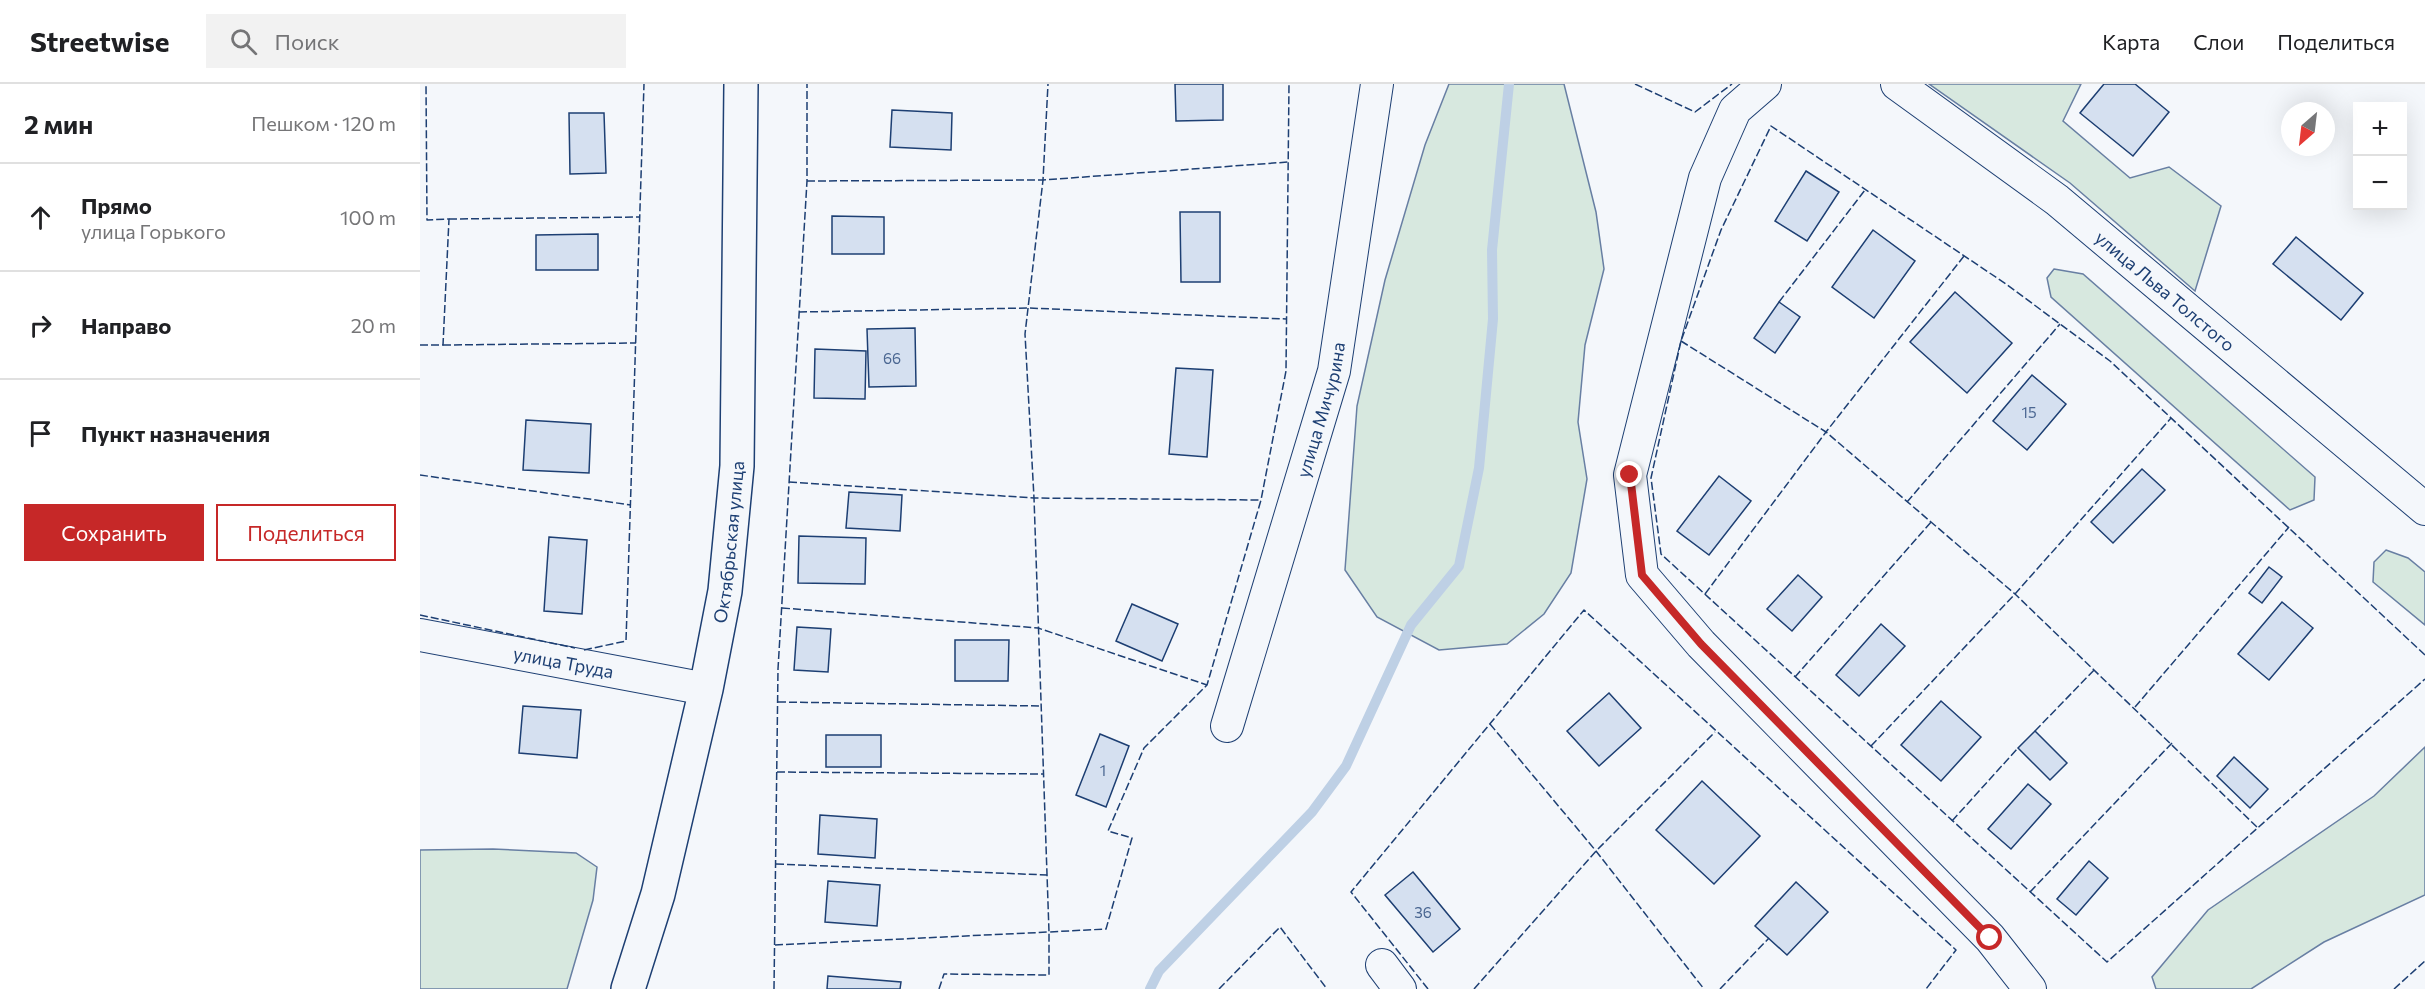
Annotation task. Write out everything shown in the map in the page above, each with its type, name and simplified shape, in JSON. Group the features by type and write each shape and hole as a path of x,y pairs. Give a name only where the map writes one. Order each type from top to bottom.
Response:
{"street":[{"name":"Октябрьская улица","path":"628,989 658,894 706,689 725,591 737,466 741,84"},
{"name":"улица Мичурина","path":"1227,726 1334,371 1377,84"},
{"path":"1766,84 1735,110 1706,178 1632,464 1630,475 1642,575 1701,644 1990,938 2030,989"},
{"name":"улица Льва Толстого","path":"1896,84 2057,200 2425,509"},
{"name":"улица Труда","path":"420,635 706,689"}],"shaded area":[{"path":"1449,84 1564,84 1596,212 1604,269 1585,345 1578,422 1587,479 1571,573 1544,614 1507,644 1439,650 1377,617 1345,570 1357,406 1385,280 1425,145"},
{"path":"1929,84 2081,84 2063,121 2130,178 2169,167 2221,206 2195,291 2070,183"},
{"path":"2054,269 2083,274 2315,477 2314,500 2290,510 2051,297 2047,278"},
{"path":"2386,550 2408,558 2425,572 2425,625 2373,582 2374,562"},
{"path":"2425,747 2425,895 2324,942 2251,989 2156,989 2152,977 2208,910 2374,796"},
{"path":"493,849 576,853 597,867 593,900 567,989 420,989 420,850"}],"building":[{"path":"1175,84 1223,84 1223,120 1176,121"},
{"path":"2104,84 2135,84 2169,112 2133,156 2080,113"},
{"path":"892,110 952,113 951,150 890,147"},
{"path":"569,113 604,113 606,173 570,174"},
{"path":"1806,171 1839,192 1807,241 1775,221"},
{"path":"1180,212 1220,212 1220,282 1181,282"},
{"path":"832,216 884,217 884,254 832,254"},
{"path":"1873,230 1915,261 1874,318 1832,287"},
{"path":"598,234 598,270 536,270 536,235"},
{"path":"2296,237 2363,293 2341,320 2273,264"},
{"path":"1955,292 2012,343 1967,393 1910,342"},
{"path":"1779,302 1800,317 1775,353 1754,338"},
{"path":"915,328 916,386 869,387 867,329"},
{"path":"815,349 866,351 865,399 814,398"},
{"path":"1176,368 1213,370 1207,457 1169,454"},
{"path":"2032,375 2066,404 2027,450 1993,421"},
{"path":"526,420 591,424 589,473 523,470"},
{"path":"2142,469 2165,490 2113,543 2091,522"},
{"path":"1719,476 1751,501 1709,555 1677,531"},
{"path":"849,492 902,495 900,531 846,528"},
{"path":"799,536 866,538 865,584 798,583"},
{"path":"549,537 587,540 582,614 544,611"},
{"path":"2269,567 2282,577 2262,603 2249,593"},
{"path":"1798,575 1822,597 1792,631 1767,609"},
{"path":"2282,602 2313,628 2269,680 2238,654"},
{"path":"1132,604 1178,624 1162,661 1116,641"},
{"path":"1881,624 1905,646 1859,696 1836,675"},
{"path":"797,627 831,629 828,672 794,670"},
{"path":"955,640 1009,640 1008,681 955,681"},
{"path":"1609,693 1641,728 1599,766 1567,731"},
{"path":"1941,701 1981,737 1941,781 1901,745"},
{"path":"523,706 581,710 577,758 519,753"},
{"path":"2035,731 2067,763 2050,780 2018,748"},
{"path":"1100,734 1129,746 1106,807 1076,795"},
{"path":"826,735 881,735 881,767 826,767"},
{"path":"2234,757 2268,789 2250,808 2217,776"},
{"path":"1702,781 1760,836 1714,884 1656,830"},
{"path":"2028,784 2051,804 2011,849 1988,829"},
{"path":"820,815 877,819 875,858 818,854"},
{"path":"2089,861 2108,878 2076,915 2057,899"},
{"path":"1413,872 1460,929 1433,952 1385,895"},
{"path":"828,881 880,885 877,926 825,922"},
{"path":"1796,882 1828,912 1787,955 1755,926"},
{"path":"828,976 901,982 900,989 827,989"}],"waterway":[{"path":"1150,989 1159,971 1312,812 1346,766 1411,625 1459,566 1479,468 1493,319 1492,250 1509,84"}],"fence":[{"path":"420,345 443,345 449,219 427,220 426,84"},
{"path":"584,650 626,641 644,84"},
{"path":"774,989 778,669 807,181 807,84"},
{"path":"775,945 1049,932 1034,498 1025,334 1043,180 1048,84"},
{"path":"939,989 944,974 1049,975 1049,932 1106,929 1132,838 1108,831 1144,748 1207,685 1261,500 1286,371 1289,84"},
{"path":"1635,84 1695,112 1732,84"},
{"path":"2425,655 2110,361 2006,284 1771,126 1721,230 1681,341 1651,478 1661,554 2107,962 2425,679"},
{"path":"807,181 1043,180 1288,162"},
{"path":"1779,302 1865,190"},
{"path":"449,219 640,217"},
{"path":"1705,594 1826,432 1964,256"},
{"path":"799,312 1029,308 1286,319"},
{"path":"1907,502 2060,324"},
{"path":"1681,341 1826,432 2015,594 2258,828"},
{"path":"443,345 636,343"},
{"path":"1871,746 2015,594 2171,418"},
{"path":"420,475 631,505"},
{"path":"789,482 1034,498 1261,500"},
{"path":"1795,677 1931,522"},
{"path":"2135,707 2289,527"},
{"path":"782,608 1038,628 1207,685"},
{"path":"1428,989 1351,892 1584,610 1956,950 1926,989"},
{"path":"420,615 575,648"},
{"path":"2035,731 2095,669"},
{"path":"778,702 1041,706"},
{"path":"1490,724 1596,851 1704,989"},
{"path":"1474,989 1596,851 1715,732"},
{"path":"2030,892 2172,743"},
{"path":"1952,821 2018,748"},
{"path":"777,772 1044,774"},
{"path":"776,864 1047,875"},
{"path":"1219,989 1280,927 1327,989"},
{"path":"1720,989 1769,938"},
{"path":"2394,989 2425,961"}],"route":[{"path":"1630,475 1642,575 1701,644 1990,938"}]}
